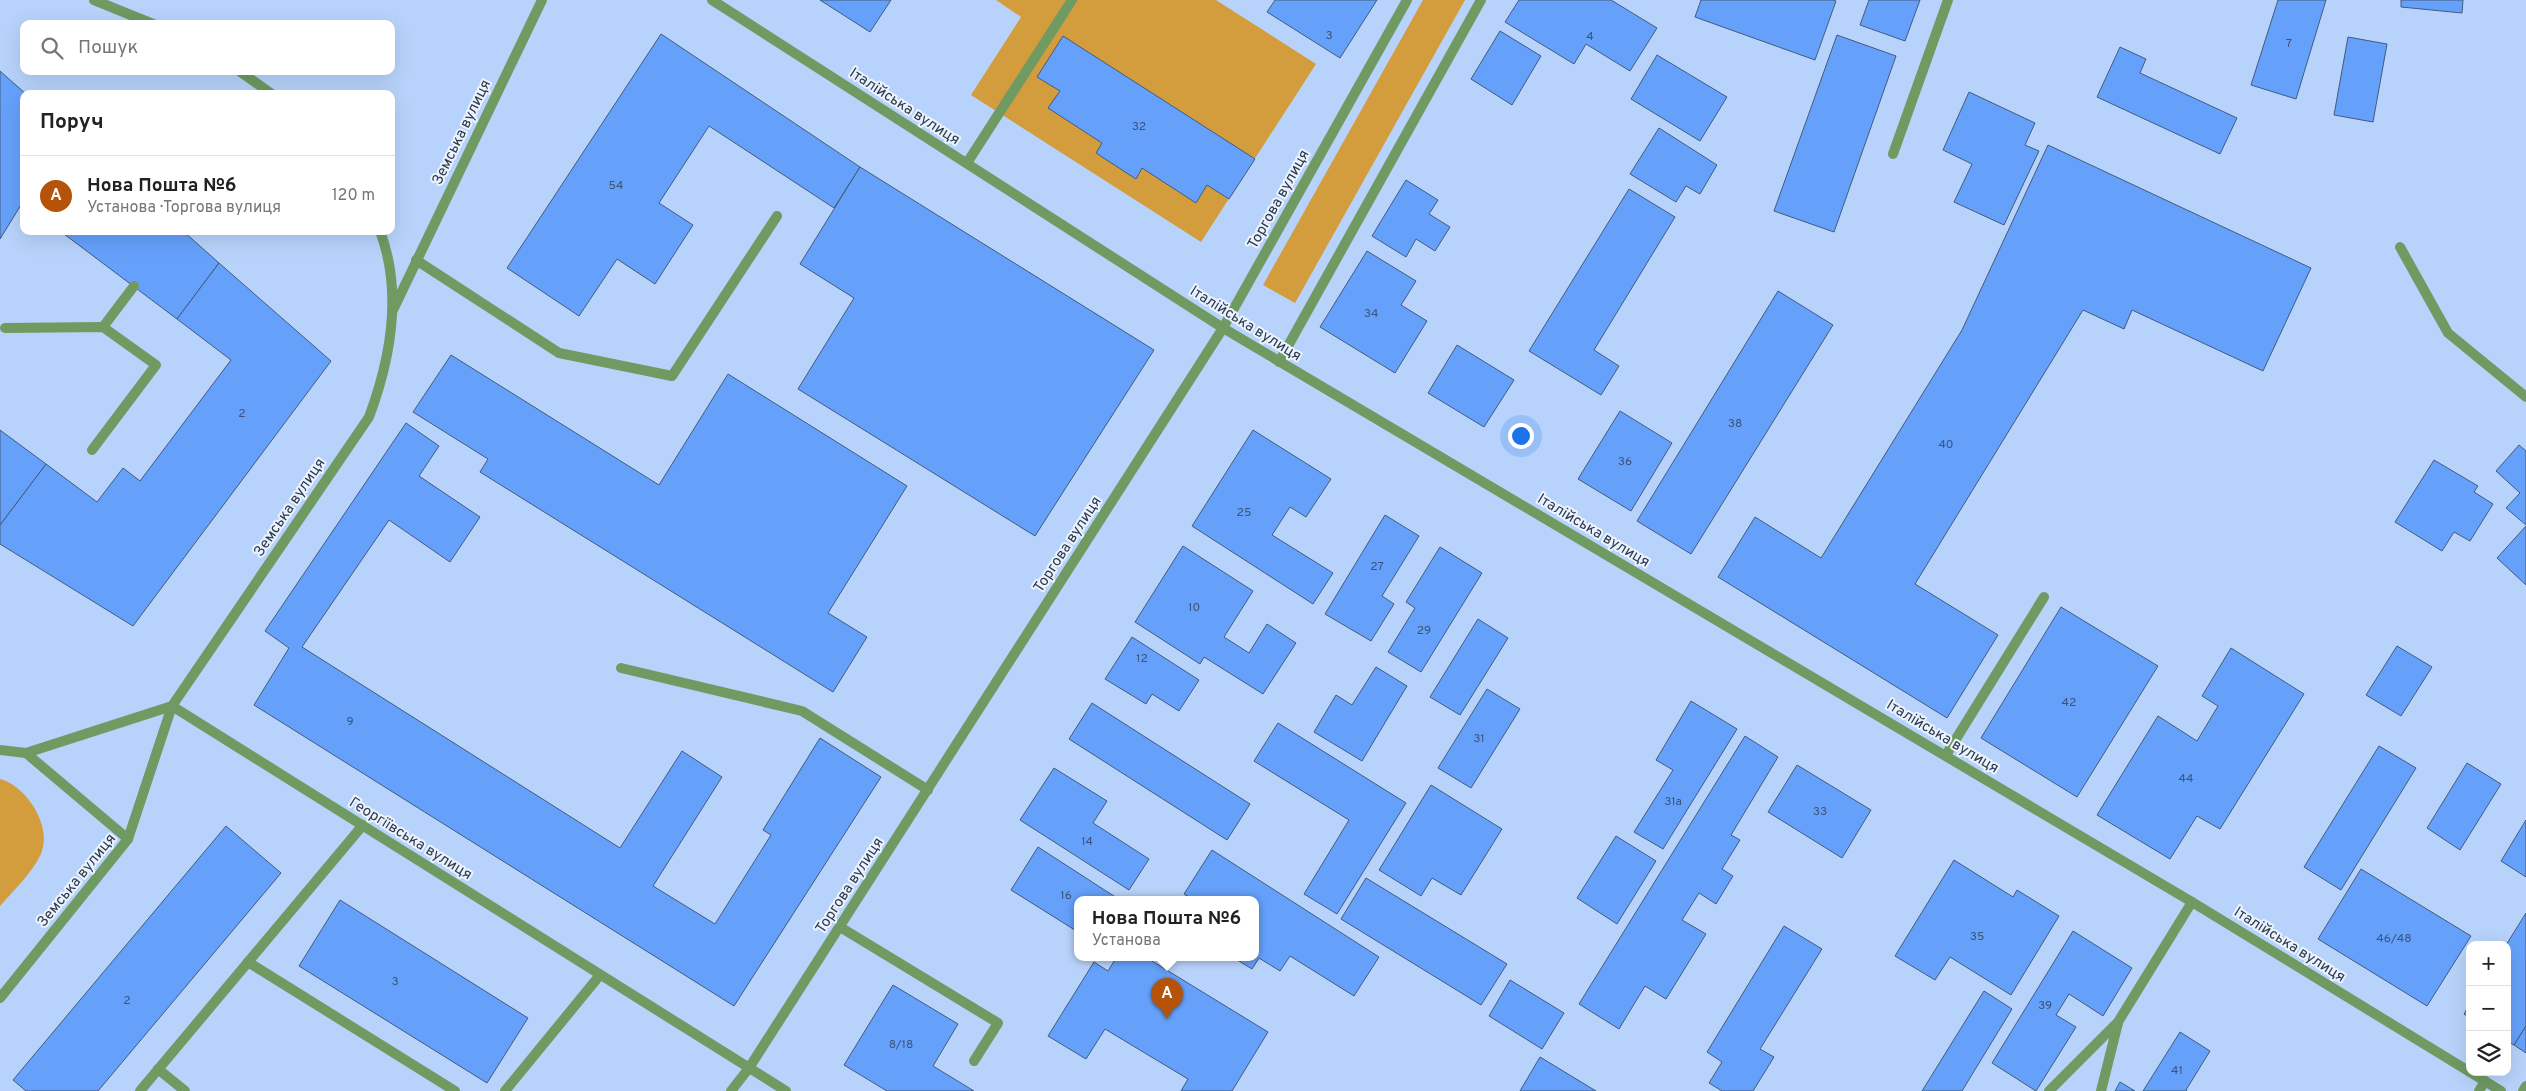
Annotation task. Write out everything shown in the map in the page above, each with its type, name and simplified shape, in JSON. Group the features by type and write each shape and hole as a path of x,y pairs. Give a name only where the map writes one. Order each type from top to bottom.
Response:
{"street":[{"path":"94,0 143,20"},
{"name":"Земська вулиця","path":"0,998 128,839 172,706 369,417 382,382 390,346 392,310 542,0"},
{"name":"Італійська вулиця","path":"712,0 1223,328 1946,755 2192,902 2466,1070"},
{"path":"967,164 1072,0"},
{"name":"Торгова вулиця","path":"731,1091 749,1068 1223,328 1407,0"},
{"path":"1279,362 1481,0"},
{"path":"1893,154 1948,0"},
{"path":"245,75 266,90"},
{"path":"416,260 559,353 672,376 777,216"},
{"path":"381,235 390,273 392,310"},
{"path":"2400,247 2448,333 2526,397"},
{"path":"103,326 134,286"},
{"path":"5,328 103,326 156,365 92,450"},
{"path":"1946,755 2044,597"},
{"path":"621,668 802,711 928,790"},
{"path":"0,750 26,752 172,706"},
{"name":"Георгіївська вулиця","path":"172,706 786,1091"},
{"path":"26,752 128,839"},
{"path":"140,1091 363,825"},
{"path":"2049,1091 2118,1022 2192,902"},
{"path":"840,926 998,1023 974,1061"},
{"path":"248,962 455,1091"},
{"path":"505,1091 600,975"},
{"path":"2101,1091 2118,1022"},
{"path":"158,1069 185,1091"},
{"name":"Італійська вулиця","path":"2477,1076 2501,1091"},
{"path":"2479,1091 2485,1081"},
{"path":"2523,1091 2526,1086"}],"shaded area":[{"path":"996,0 1216,0 1316,64 1201,242 971,95 1021,17"},
{"path":"1423,0 1465,0 1295,303 1263,285"},
{"path":"0,779 10,783 19,790 35,809 40,820 44,843 41,854 33,868 0,906"}],"building":[{"path":"820,0 891,0 870,32"},
{"path":"1275,0 1377,0 1340,58 1267,12"},
{"path":"1519,0 1611,0 1657,28 1630,71 1586,44 1574,64 1505,22"},
{"path":"1701,0 1836,1 1815,60 1695,17"},
{"path":"1869,0 1920,0 1905,41 1860,25"},
{"path":"2278,0 2326,0 2296,99 2251,85"},
{"path":"2401,0 2463,0 2462,13 2401,7"},
{"path":"1500,31 1541,56 1512,105 1471,79"},
{"path":"661,34 860,167 834,208 709,126 659,203 693,225 655,284 617,259 579,316 507,268"},
{"path":"1837,35 1896,56 1834,232 1774,211"},
{"path":"1063,36 1255,159 1229,199 1207,185 1196,203 1142,168 1136,179 1096,153 1102,143 1048,108 1060,91 1037,77"},
{"path":"2348,37 2387,44 2373,122 2334,115"},
{"path":"2120,47 2146,59 2140,73 2237,118 2220,154 2097,97"},
{"path":"1657,55 1727,97 1700,141 1631,99"},
{"path":"0,71 21,90 20,206 0,239"},
{"path":"1969,92 2035,123 2025,145 2039,151 2004,225 1954,202 1972,164 1943,150"},
{"path":"1659,128 1717,165 1700,194 1686,186 1676,202 1630,174"},
{"path":"2048,145 2311,268 2263,371 2132,310 2124,329 2083,310 1915,584 1998,635 1947,718 1718,577 1755,517 1821,558 1962,330"},
{"path":"860,167 1154,350 1035,536 798,389 854,298 800,264"},
{"path":"1406,180 1438,200 1429,214 1450,227 1435,251 1416,239 1406,257 1372,236"},
{"path":"1629,189 1675,217 1594,350 1619,366 1601,395 1529,351"},
{"path":"65,235 188,235 219,263 177,319"},
{"path":"1367,251 1416,281 1401,305 1427,321 1395,373 1320,327"},
{"path":"219,263 331,361 133,626 0,544 0,525 46,464 97,502 123,468 140,481 231,360 177,319"},
{"path":"1778,291 1833,325 1691,554 1637,521"},
{"path":"1457,345 1514,380 1484,427 1428,393"},
{"path":"451,355 659,485 728,374 907,486 828,613 867,637 833,692 480,472 488,459 413,412"},
{"path":"1620,411 1672,443 1631,511 1578,479"},
{"path":"406,423 439,446 419,476 480,517 450,562 389,520 302,647 620,848 682,751 722,777 653,886 715,924 771,835 763,830 820,738 881,777 734,1006 254,705 289,648 265,631"},
{"path":"0,430 46,464 0,525"},
{"path":"1253,430 1331,479 1306,517 1290,507 1272,535 1333,573 1313,604 1192,526"},
{"path":"2519,445 2526,451 2526,525 2506,508 2520,493 2496,471"},
{"path":"2434,460 2478,486 2474,492 2493,504 2470,541 2454,532 2442,551 2395,522"},
{"path":"1385,515 1419,536 1382,596 1394,604 1371,641 1325,614"},
{"path":"2526,526 2526,585 2497,558"},
{"path":"1183,546 1253,591 1224,637 1249,653 1267,624 1296,643 1263,694 1204,657 1200,664 1135,622"},
{"path":"1440,547 1482,573 1421,672 1388,652 1415,608 1406,602"},
{"path":"2061,607 2158,666 2077,797 1981,738"},
{"path":"1478,619 1508,638 1460,715 1430,697"},
{"path":"1132,637 1199,680 1179,711 1152,694 1146,704 1105,679"},
{"path":"2397,646 2432,667 2401,716 2366,695"},
{"path":"2231,648 2304,694 2220,829 2197,816 2170,859 2097,815 2158,716 2197,741 2218,706 2202,696"},
{"path":"1376,667 1407,686 1362,761 1314,732 1336,695 1352,705"},
{"path":"1487,689 1520,709 1471,788 1438,768"},
{"path":"1691,701 1737,729 1663,849 1634,832 1673,770 1656,760"},
{"path":"1092,703 1250,804 1227,840 1069,739"},
{"path":"1278,723 1406,803 1337,914 1304,894 1349,820 1254,761"},
{"path":"1745,736 1778,757 1731,835 1740,840 1722,869 1733,876 1716,904 1699,893 1682,920 1706,934 1666,999 1645,986 1619,1029 1579,1004"},
{"path":"2379,746 2416,768 2341,890 2304,867"},
{"path":"2467,763 2501,784 2460,850 2427,828"},
{"path":"1797,765 1871,810 1842,858 1768,812"},
{"path":"1054,768 1107,801 1093,823 1149,859 1129,890 1020,820"},
{"path":"1431,785 1502,829 1461,895 1432,878 1421,896 1379,870"},
{"path":"2526,820 2526,877 2501,861"},
{"path":"226,826 281,873 98,1091 26,1091 13,1080"},
{"path":"1616,836 1656,861 1617,924 1577,898"},
{"path":"1038,847 1114,896 1074,896 1074,929 1011,890"},
{"path":"1212,850 1379,957 1354,996 1290,956 1280,971 1259,958 1259,896 1187,896 1184,894"},
{"path":"1954,860 2013,897 2017,890 2059,916 2011,995 1950,957 1935,980 1895,956"},
{"path":"2361,869 2471,936 2466,941 2466,944 2427,1006 2318,939"},
{"path":"1366,878 1507,964 1481,1005 1341,919"},
{"path":"340,900 528,1018 487,1083 299,966"},
{"path":"2526,913 2526,1026 2514,1045 2511,1043 2511,941 2508,941"},
{"path":"1784,926 1822,949 1760,1049 1774,1057 1753,1091 1722,1091 1709,1083 1722,1062 1707,1052"},
{"path":"2073,931 2132,968 2103,1016 2069,994 2056,1015 2076,1027 2036,1091 1992,1063"},
{"path":"1114,961 1152,961 1268,1032 1232,1091 1181,1091 1188,1079 1105,1029 1086,1059 1048,1036 1094,962 1108,971"},
{"path":"1239,961 1257,961 1252,969"},
{"path":"1510,980 1564,1013 1542,1049 1489,1016"},
{"path":"893,985 958,1024 933,1066 974,1091 887,1091 844,1065"},
{"path":"1984,991 2012,1009 1962,1091 1922,1091"},
{"path":"2526,1026 2526,1053 2514,1045"},
{"path":"2180,1032 2210,1051 2187,1091 2143,1091"},
{"path":"1540,1057 1596,1091 1520,1091"},
{"path":"2120,1082 2135,1091 2115,1091"}],"place":[{"name":"Нова Пошта №6","path":"1167,1019"}]}
